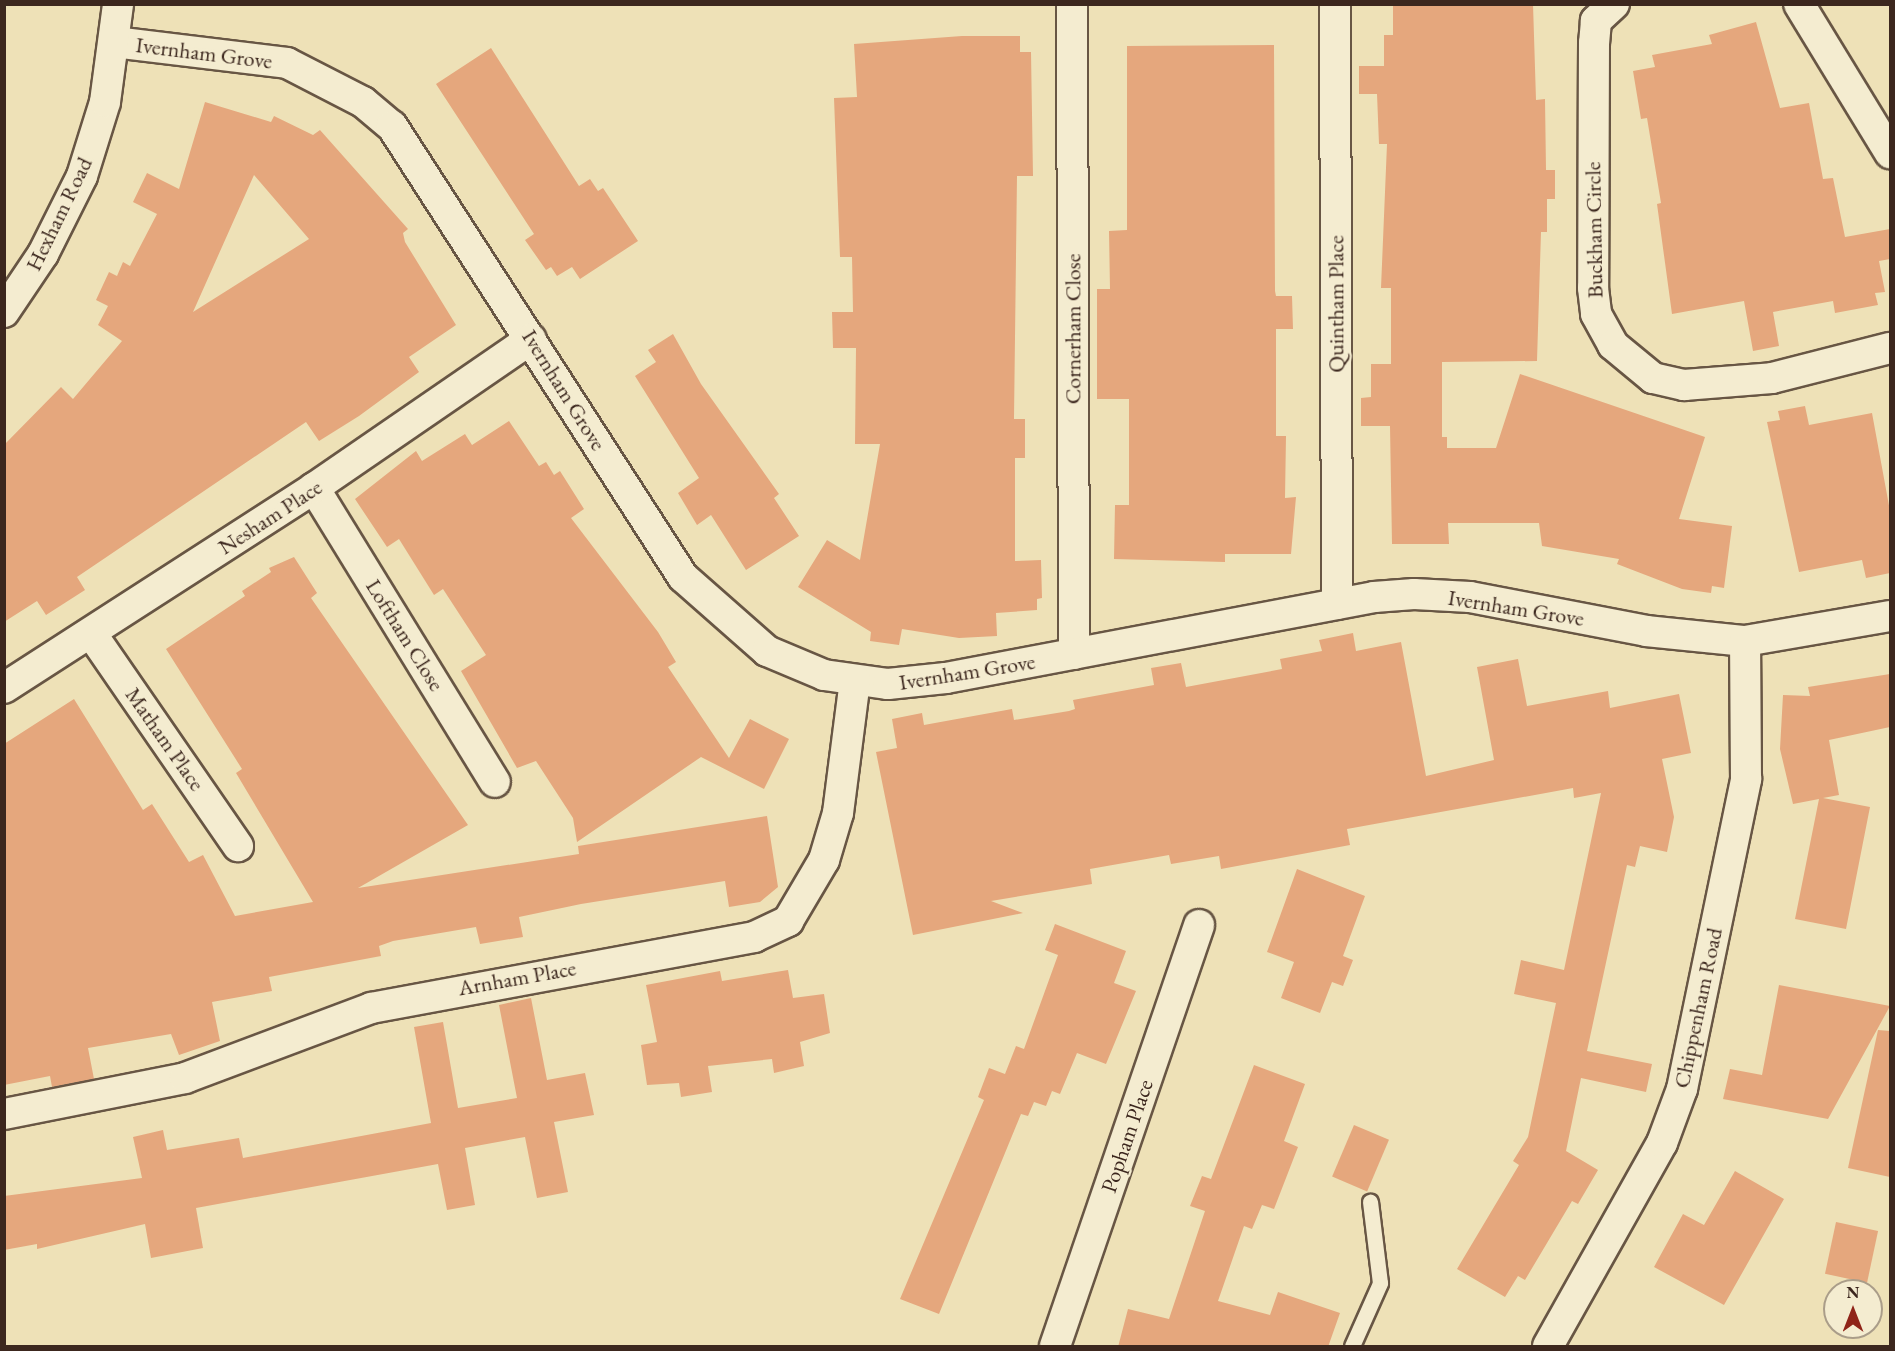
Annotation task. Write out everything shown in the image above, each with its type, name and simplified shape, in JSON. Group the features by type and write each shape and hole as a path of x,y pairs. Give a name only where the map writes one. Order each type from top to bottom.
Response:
{"street":[{"name":"Hexham Road","path":"4,312 43,254 82,176 105,102 118,4"},
{"name":"Cornerham Close","path":"1072,4 1074,654"},
{"name":"Quintham Place","path":"1335,4 1336,604"},
{"name":"Buckham Circle","path":"1614,4 1596,21 1593,67 1593,288 1596,314 1613,345 1653,378 1684,385 1772,378 1890,348"},
{"path":"1799,4 1890,153"},
{"name":"Ivernham Grove","path":"114,42 287,63 363,102 392,126 419,161 683,577 767,651 824,675 888,684 946,678 1336,604 1414,594 1470,597 1646,631 1745,640 1890,616"},
{"name":"Nesham Place","path":"4,688 314,488 531,339"},
{"name":"Loftham Close","path":"314,488 495,782"},
{"name":"Matham Place","path":"91,633 238,846"},
{"name":"Chippenham Road","path":"1548,1347 1662,1143 1682,1089 1746,779 1745,640"},
{"name":"Arnham Place","path":"4,1114 185,1078 371,1008 754,937 788,921 824,860 832,832 855,680"},
{"name":"Popham Place","path":"1056,1347 1199,925"}],"lane":[{"path":"1352,1347 1380,1283 1370,1202"}],"building":[{"path":"1393,4 1533,4 1536,100 1545,99 1546,170 1555,170 1555,199 1547,199 1547,232 1541,232 1537,361 1442,362 1442,437 1447,437 1447,448 1496,448 1520,374 1705,437 1679,519 1732,526 1724,588 1712,586 1711,593 1682,589 1617,564 1619,559 1542,546 1539,523 1448,523 1449,544 1392,544 1390,426 1361,426 1361,398 1371,397 1371,364 1391,364 1391,288 1381,288 1387,144 1379,144 1377,94 1359,94 1359,66 1384,66 1384,35 1393,35"},
{"path":"1756,22 1780,108 1809,103 1823,179 1833,178 1845,237 1890,229 1890,259 1879,261 1885,292 1875,293 1878,305 1835,313 1833,301 1773,312 1779,346 1753,351 1744,301 1672,314 1657,204 1661,203 1647,118 1641,119 1633,71 1655,67 1652,55 1712,44 1709,35"},
{"path":"962,36 1020,36 1020,52 1031,52 1033,176 1017,176 1014,419 1025,419 1025,458 1015,458 1015,561 1041,560 1042,598 1037,599 1037,610 996,613 997,636 959,638 902,629 899,645 870,641 871,632 798,587 827,540 860,560 880,444 855,444 856,348 833,348 832,312 853,312 852,257 840,257 834,98 857,97 854,44"},
{"path":"1274,45 1275,291 1276,296 1292,296 1293,329 1276,329 1276,436 1286,436 1285,498 1296,497 1291,554 1225,554 1225,562 1114,559 1115,505 1129,505 1129,399 1097,399 1097,289 1110,289 1109,231 1127,230 1127,46"},
{"path":"491,48 579,186 590,179 598,191 603,188 638,241 580,279 572,267 557,276 551,267 546,270 525,240 534,234 436,84"},
{"path":"205,102 271,122 274,116 313,135 320,130 408,229 403,233 405,242 456,325 409,357 419,372 359,416 319,441 306,422 77,577 85,590 46,615 37,601 4,622 4,445 61,387 73,399 122,341 98,325 108,306 96,300 109,272 117,276 123,262 130,266 157,214 133,202 147,173 179,189","holes":["254,175 309,239 193,312"]},
{"path":"673,334 701,384 779,494 774,498 799,536 746,570 711,515 697,525 678,493 699,478 635,376 656,362 648,350"},
{"path":"1805,406 1809,425 1872,413 1890,511 1890,573 1866,578 1862,560 1799,572 1767,422 1780,420 1778,411"},
{"path":"509,421 539,466 546,462 554,475 560,471 584,509 571,518 658,632 676,662 668,667 729,758 750,719 789,739 764,789 701,757 577,842 573,818 536,761 517,768 461,671 486,655 443,589 434,595 399,539 387,547 355,499 416,451 422,461 465,434 472,445"},
{"path":"294,557 317,593 311,598 468,825 358,888 579,854 578,846 767,816 778,887 760,902 729,907 725,881 581,904 519,917 523,937 480,944 476,927 393,941 379,946 381,956 269,977 272,991 212,1002 220,1041 179,1055 171,1034 88,1048 94,1079 52,1087 50,1076 4,1085 4,744 74,699 143,810 152,804 189,862 203,855 235,916 313,902 236,773 242,769 166,649 245,596 242,591 271,572 269,568"},
{"path":"1353,633 1356,651 1401,642 1426,776 1494,760 1477,667 1518,659 1527,706 1608,691 1610,708 1679,694 1691,753 1662,759 1674,817 1667,852 1640,846 1635,867 1627,865 1587,1051 1652,1064 1646,1092 1581,1078 1566,1151 1598,1170 1578,1204 1572,1201 1525,1280 1518,1276 1505,1297 1457,1269 1519,1165 1513,1161 1528,1137 1556,1003 1514,994 1521,960 1564,970 1601,793 1574,798 1573,788 1347,829 1350,845 1221,869 1219,856 1171,864 1169,855 1090,869 1092,884 991,901 1023,913 913,935 876,752 897,748 892,719 922,713 924,725 1012,709 1014,720 1069,711 1075,709 1073,700 1154,685 1151,668 1181,663 1186,687 1282,669 1280,659 1322,651 1319,640"},
{"path":"1890,674 1890,727 1829,740 1839,795 1823,798 1870,807 1846,929 1795,919 1819,799 1793,804 1780,749 1783,695 1810,696 1808,687"},
{"path":"1297,869 1365,896 1343,956 1353,960 1343,986 1332,982 1320,1013 1281,998 1294,962 1267,952"},
{"path":"1055,924 1126,951 1114,983 1136,991 1106,1064 1077,1053 1060,1094 1052,1091 1046,1106 1034,1102 1028,1116 1021,1114 939,1314 900,1299 984,1100 978,1097 989,1068 1005,1074 1016,1046 1024,1049 1058,955 1045,950"},
{"path":"788,970 793,998 824,994 830,1033 800,1042 804,1066 774,1073 772,1059 708,1066 712,1092 681,1097 679,1083 647,1085 641,1045 657,1042 646,985 720,971 722,981"},
{"path":"1779,985 1890,1006 1828,1119 1723,1099 1730,1069 1762,1075"},
{"path":"531,998 547,1080 585,1073 594,1115 554,1122 568,1192 537,1198 525,1137 465,1148 475,1205 447,1210 438,1164 196,1208 203,1248 151,1258 145,1224 37,1249 37,1244 4,1250 4,1196 142,1178 133,1137 163,1130 167,1150 239,1138 243,1158 431,1123 414,1027 443,1022 458,1108 517,1098 499,1005"},
{"path":"1878,1030 1890,1031 1890,1177 1848,1168"},
{"path":"1254,1065 1305,1084 1284,1141 1298,1147 1274,1209 1262,1205 1252,1229 1244,1226 1218,1301 1270,1315 1278,1292 1340,1313 1328,1347 1118,1347 1128,1309 1169,1319 1205,1211 1190,1206 1202,1176 1211,1179"},
{"path":"1354,1125 1389,1140 1367,1191 1332,1177"},
{"path":"1735,1171 1784,1199 1724,1305 1654,1267 1683,1214 1704,1225"},
{"path":"1836,1222 1878,1231 1868,1279 1849,1279 1825,1274"}]}
